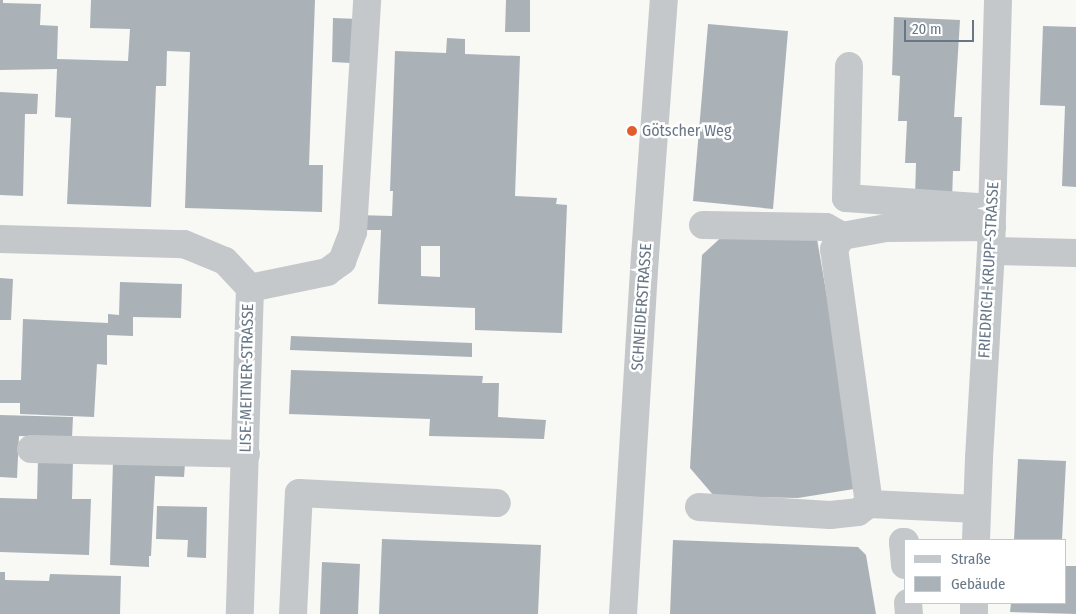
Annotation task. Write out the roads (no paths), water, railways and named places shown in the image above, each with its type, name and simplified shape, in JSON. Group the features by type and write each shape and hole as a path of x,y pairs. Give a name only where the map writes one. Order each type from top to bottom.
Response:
{"street":[{"path":"250,288 327,272 342,261 353,232 367,0"},
{"name":"SCHNEIDERSTRASSE","path":"623,614 645,256 664,0"},
{"name":"FRIEDRICH-KRUPP-STRASSE","path":"976,539 992,229 998,0"},
{"path":"849,66 846,198 992,229 1076,253"},
{"path":"703,225 826,227 842,236 886,228 992,229"},
{"path":"842,236 834,249 870,504"},
{"name":"LISE-MEITNER-STRASSE","path":"0,238 184,244 225,261 250,288 240,614"},
{"path":"31,449 246,454"},
{"path":"292,614 299,494 497,504"},
{"path":"699,507 830,515 858,512 870,504 977,509"},
{"path":"904,542 902,542 904,557"}],"place":[{"name":"Götscher Weg","path":"632,131"}]}
